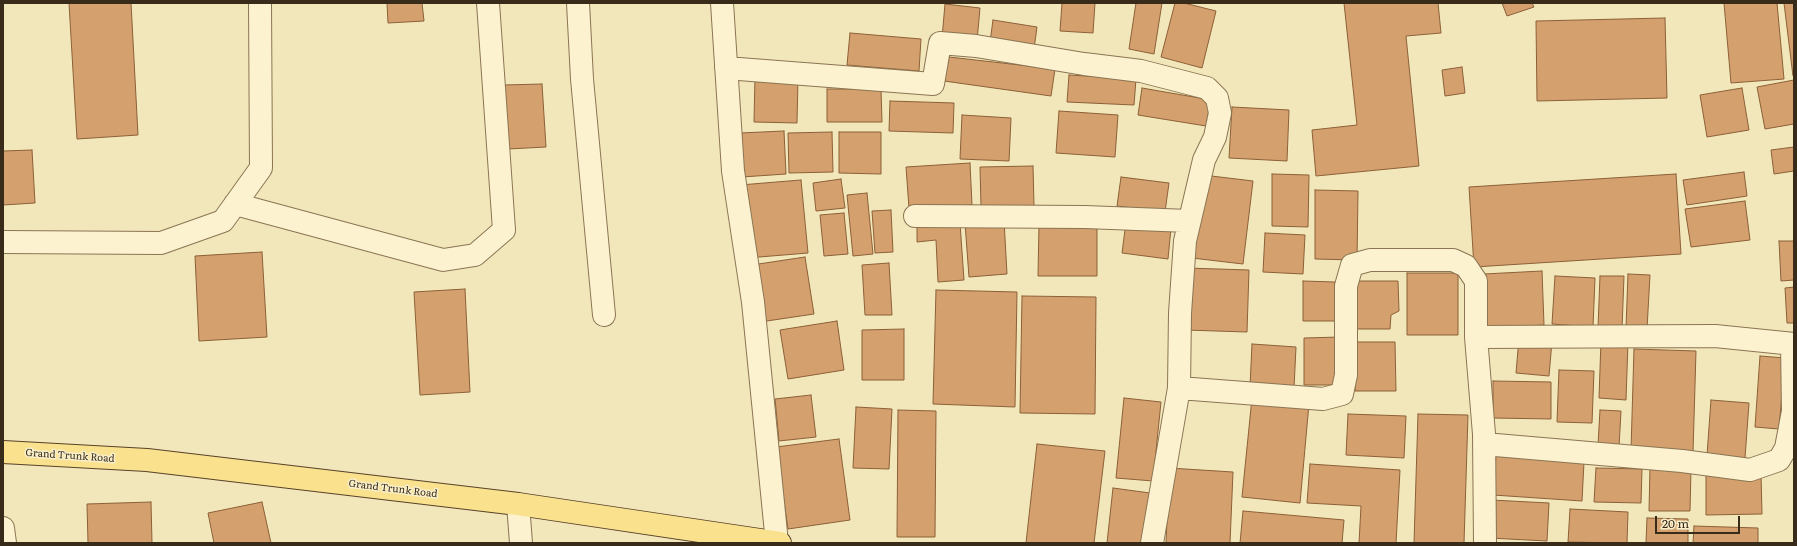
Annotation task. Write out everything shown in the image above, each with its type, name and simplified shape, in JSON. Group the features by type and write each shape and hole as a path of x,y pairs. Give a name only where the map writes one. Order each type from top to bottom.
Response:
{"main road":[{"name":"Grand Trunk Road","path":"3,452 147,460 518,504 780,543"}],"street":[{"path":"3,242 161,243 223,221 261,168 260,3"},
{"path":"235,204 443,260 475,255 504,230 488,3"},
{"path":"578,3 582,79 604,315"},
{"path":"722,3 733,171 753,302 777,543"},
{"path":"726,68 933,84 940,43 976,46 1084,64 1141,70 1207,88 1217,98 1220,113 1215,137 1204,160 1185,242 1180,313 1179,388 1152,543"},
{"path":"915,216 1085,217 1189,221"},
{"path":"1179,388 1323,400 1342,394 1346,375 1346,286 1352,265 1370,260 1453,260 1466,266 1476,281 1476,337 1484,444 1485,543"},
{"path":"1476,337 1715,336 1793,344 1792,411 1786,448 1779,460 1757,468 1750,470 1682,461 1484,444"},
{"path":"518,504 521,543"},
{"path":"3,528 5,543"}],"building":[{"path":"69,3 131,3 138,135 77,139"},
{"path":"387,3 422,3 424,21 388,23"},
{"path":"1062,3 1095,3 1093,33 1060,31"},
{"path":"1136,3 1162,3 1154,54 1129,49"},
{"path":"1175,3 1184,3 1216,11 1202,68 1161,57"},
{"path":"1344,3 1438,3 1441,33 1406,36 1419,166 1316,176 1312,130 1357,125"},
{"path":"1502,3 1532,3 1534,7 1507,16"},
{"path":"1724,3 1777,3 1784,79 1731,83"},
{"path":"1784,3 1794,3 1793,76"},
{"path":"945,4 980,8 977,41 942,38"},
{"path":"1665,18 1667,98 1537,101 1536,21"},
{"path":"993,20 1037,27 1034,49 990,42"},
{"path":"850,33 921,39 919,71 847,65"},
{"path":"949,57 1055,69 1051,96 944,81"},
{"path":"1462,67 1465,93 1445,96 1442,70"},
{"path":"1069,75 1136,79 1134,105 1067,102"},
{"path":"755,77 798,78 797,123 754,122"},
{"path":"1794,80 1794,124 1765,129 1757,87"},
{"path":"542,84 546,147 508,149 504,85"},
{"path":"1142,88 1211,100 1206,126 1138,115"},
{"path":"1742,88 1749,130 1707,137 1700,95"},
{"path":"827,89 881,89 882,122 827,122"},
{"path":"890,101 954,103 953,133 889,131"},
{"path":"1232,107 1289,110 1287,161 1229,158"},
{"path":"1059,111 1118,115 1115,157 1056,153"},
{"path":"962,115 1011,118 1009,161 960,159"},
{"path":"784,131 786,174 742,177 740,133"},
{"path":"832,132 833,172 789,173 788,133"},
{"path":"839,132 881,132 881,174 839,173"},
{"path":"1794,147 1794,171 1774,174 1771,150"},
{"path":"32,150 35,203 3,205 3,151"},
{"path":"970,163 972,205 909,208 906,167"},
{"path":"1033,166 1034,206 981,207 980,167"},
{"path":"1744,172 1747,196 1687,205 1683,180"},
{"path":"1272,174 1309,175 1308,227 1272,226"},
{"path":"1676,174 1681,254 1474,267 1469,187"},
{"path":"1203,175 1253,181 1243,264 1192,258"},
{"path":"1121,177 1169,183 1165,212 1117,206"},
{"path":"841,179 845,208 816,211 813,183"},
{"path":"801,180 808,253 747,258 740,185"},
{"path":"1315,190 1358,191 1357,260 1315,259"},
{"path":"867,193 873,254 853,256 847,195"},
{"path":"1745,201 1750,240 1691,247 1685,209"},
{"path":"891,210 893,252 875,253 872,211"},
{"path":"844,213 848,254 824,256 820,215"},
{"path":"1004,220 1007,274 969,277 965,223"},
{"path":"1126,222 1171,228 1168,259 1122,253"},
{"path":"960,223 964,280 938,282 936,240 917,242 917,226"},
{"path":"1039,225 1097,225 1097,276 1038,276"},
{"path":"1265,233 1305,235 1303,274 1263,272"},
{"path":"1779,241 1794,241 1794,280 1781,281"},
{"path":"262,252 267,337 199,341 195,256"},
{"path":"805,257 814,314 760,322 752,265"},
{"path":"889,263 892,315 865,315 862,265"},
{"path":"1186,268 1249,270 1247,332 1185,330"},
{"path":"1542,271 1544,325 1487,328 1484,274"},
{"path":"1407,273 1458,273 1458,335 1407,335"},
{"path":"1628,274 1650,275 1647,329 1626,328"},
{"path":"1555,276 1595,278 1593,327 1552,324"},
{"path":"1600,276 1624,276 1622,329 1598,328"},
{"path":"1303,281 1335,282 1335,321 1303,321"},
{"path":"1357,281 1398,281 1399,311 1391,315 1390,329 1357,329"},
{"path":"1794,287 1794,323 1787,323 1785,288"},
{"path":"465,289 470,392 420,395 414,292"},
{"path":"936,290 1017,292 1015,407 933,404"},
{"path":"1022,296 1096,297 1095,414 1020,413"},
{"path":"837,321 844,370 788,379 780,330"},
{"path":"904,329 904,380 862,380 862,330"},
{"path":"1340,337 1340,385 1304,385 1304,338"},
{"path":"1519,338 1552,341 1549,376 1516,373"},
{"path":"1601,341 1628,342 1626,400 1599,398"},
{"path":"1355,342 1395,342 1396,391 1355,391"},
{"path":"1252,344 1296,347 1294,388 1250,386"},
{"path":"1634,349 1696,351 1693,452 1631,450"},
{"path":"1760,356 1785,358 1779,429 1755,427"},
{"path":"1559,370 1594,371 1592,423 1557,422"},
{"path":"1493,381 1551,382 1551,419 1493,418"},
{"path":"811,395 816,437 779,441 775,399"},
{"path":"1124,398 1161,402 1153,481 1116,478"},
{"path":"1252,398 1309,404 1300,503 1242,497"},
{"path":"1711,400 1749,403 1745,458 1707,455"},
{"path":"856,407 892,409 889,469 853,468"},
{"path":"898,410 936,411 935,537 897,537"},
{"path":"1600,410 1621,411 1619,447 1598,445"},
{"path":"1348,414 1406,416 1404,458 1346,455"},
{"path":"1418,414 1468,415 1464,543 1414,543"},
{"path":"839,439 850,520 788,529 776,447"},
{"path":"1037,444 1105,451 1094,543 1026,543"},
{"path":"1496,456 1584,462 1582,501 1493,495"},
{"path":"1310,464 1400,470 1396,543 1359,543 1361,506 1307,503"},
{"path":"1650,467 1691,468 1690,511 1649,511"},
{"path":"1169,468 1233,472 1230,543 1166,543"},
{"path":"1596,468 1642,469 1641,503 1594,502"},
{"path":"1706,474 1761,474 1762,514 1706,515"},
{"path":"1113,488 1150,493 1144,543 1107,543"},
{"path":"1491,500 1549,503 1547,541 1489,538"},
{"path":"151,502 152,543 88,543 87,504"},
{"path":"262,502 271,543 214,543 208,513"},
{"path":"1570,509 1628,512 1627,543 1568,542"},
{"path":"1243,511 1344,520 1342,543 1240,543"},
{"path":"1647,518 1688,519 1688,543 1646,543"},
{"path":"1694,526 1758,528 1758,543 1693,543"}]}
